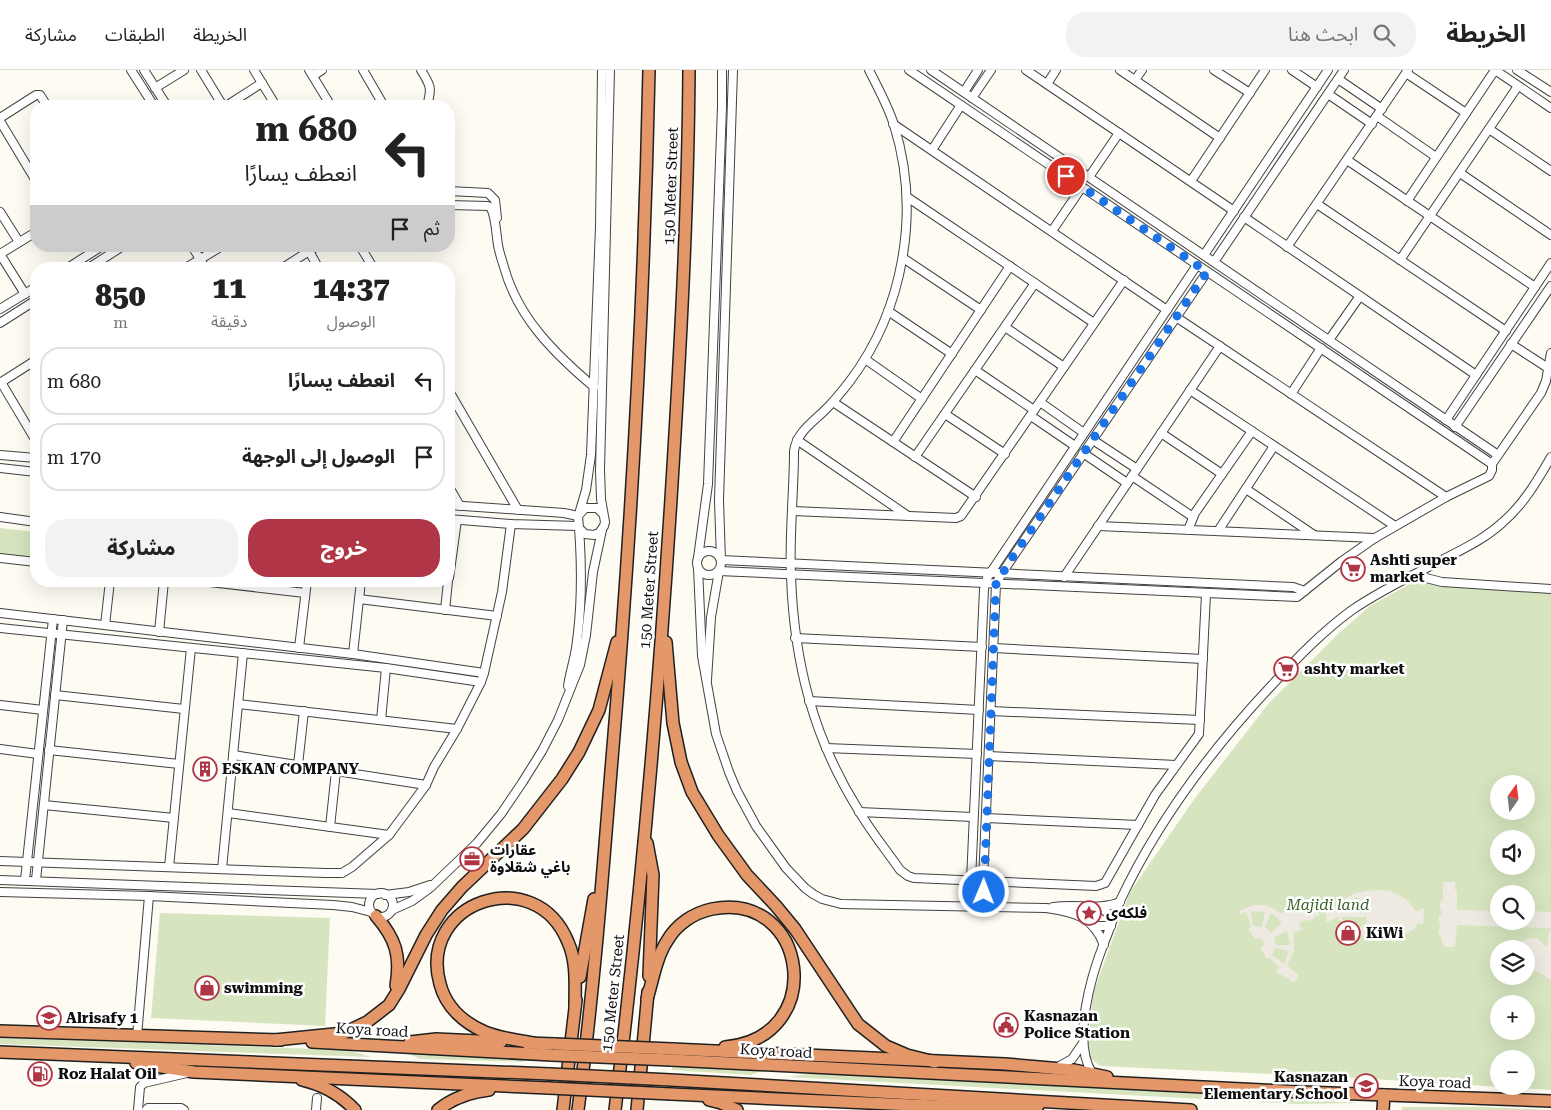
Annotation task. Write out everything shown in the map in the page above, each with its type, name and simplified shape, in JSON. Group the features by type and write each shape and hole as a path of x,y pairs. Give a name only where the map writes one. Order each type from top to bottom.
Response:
{"highway":[{"name":"150 Meter Street","path":"578,1110 589,1026 624,611 646,200 648,70"},
{"name":"150 Meter Street","path":"615,1110 625,1028 664,611 681,336 689,127 689,70"},
{"path":"274,1040 344,1033 355,1029 378,1015 388,1005 395,996 426,935 442,910 467,881 523,829 548,798 579,752 599,710 624,611"},
{"path":"664,611 673,723 681,762 692,792 718,835 747,875 776,906 804,941 858,1024 886,1046 907,1055 935,1062"},
{"path":"563,1110 575,1006 606,829"},
{"path":"637,1110 647,999 653,874 644,832"},
{"path":"554,1049 496,1036 482,1030 460,1016 447,1001 438,978 438,954 448,928 460,914 476,904 490,899 504,897 526,901 546,911 556,921 571,950 575,968 575,1006"},
{"path":"647,999 664,946 673,932 692,916 717,908 735,908 761,916 779,932 790,952 795,977 789,1004 780,1019 766,1032 741,1044 689,1050 672,1055"},
{"path":"374,914 391,935 397,950 398,974 395,996"},
{"name":"Koya road","path":"0,1031 274,1040 391,1046 554,1049 1129,1083 1551,1101"},
{"path":"391,1046 436,1039 533,1043"},
{"path":"689,1050 1005,1064 1092,1073 1129,1083"},
{"path":"0,1052 550,1074 1190,1110"},
{"path":"98,1056 194,1072 525,1086 916,1108 1001,1110 1029,1108 1060,1102"},
{"path":"280,1076 322,1086 338,1095 355,1110"},
{"path":"438,1110 450,1101 474,1092 525,1086"},
{"path":"671,1094 721,1103 737,1110"},
{"path":"1383,1110 1384,1095"},
{"path":"852,1110 888,1106"}],"street":[{"path":"131,70 150,100"},
{"path":"144,70 163,100"},
{"path":"155,88 184,70"},
{"path":"200,70 221,100"},
{"path":"254,70 272,100"},
{"path":"322,70 311,73 327,100"},
{"path":"363,70 380,100"},
{"path":"421,70 431,86 428,100"},
{"path":"568,693 579,614 581,571 578,515 586,490 590,467 600,227 602,70"},
{"path":"0,892 149,896 333,905 352,907 387,916 392,910 417,898 438,880 477,842 501,814 542,752 558,720 580,665 590,593 605,522 600,470 610,70"},
{"path":"722,70 708,484 698,568 701,648 716,734 736,790 765,841 786,868 805,888 822,899 841,904 1046,908 1072,905 1100,907 1120,902"},
{"path":"707,680 710,628 721,560 719,500 733,70"},
{"path":"869,70 893,124 901,154 907,197 903,258 888,312 865,359 833,402 803,430 797,440 794,451 791,575 795,638 809,701 826,748 859,812 900,870 914,878 1101,886 1106,882 1176,764 1200,730 1206,594"},
{"path":"909,70 1492,464"},
{"path":"932,70 1498,455"},
{"path":"964,92 978,70"},
{"path":"972,98 991,70"},
{"path":"1026,70 1234,211"},
{"path":"1047,84 1056,70"},
{"path":"1120,70 1220,138"},
{"path":"1135,80 1142,70"},
{"path":"1214,70 1250,94"},
{"path":"1190,181 1265,70"},
{"path":"1292,70 1317,87"},
{"path":"1214,262 1344,70"},
{"path":"1407,201 1495,70 1551,108"},
{"path":"1517,70 1551,92"},
{"path":"1204,255 1327,71"},
{"path":"1287,247 1407,71 1466,113"},
{"path":"1338,79 1436,157"},
{"path":"235,100 262,83"},
{"path":"1400,260 1518,86"},
{"path":"1328,94 1372,124"},
{"path":"30,171 0,120 36,95 40,95 43,100"},
{"path":"932,150 961,105"},
{"path":"893,124 1167,310"},
{"path":"1488,129 1551,170"},
{"path":"1089,177 1119,133"},
{"path":"1035,155 1042,145"},
{"path":"1347,160 1535,287"},
{"path":"1460,173 1551,235"},
{"path":"1052,231 1082,187"},
{"path":"455,191 482,192 496,200 498,247"},
{"path":"481,206 482,192"},
{"path":"907,197 1094,323"},
{"path":"1317,204 1506,331"},
{"path":"455,205 488,206 493,211 498,247 513,293 532,325 566,364 594,387"},
{"path":"0,212 19,242"},
{"path":"1244,218 1476,375"},
{"path":"25,294 0,254 30,236"},
{"path":"77,262 93,252"},
{"path":"98,262 114,252"},
{"path":"196,252 202,262"},
{"path":"195,262 212,252"},
{"path":"292,262 307,252"},
{"path":"903,258 980,310"},
{"path":"1446,420 1551,263"},
{"path":"973,906 971,881 985,584 989,573 1198,265"},
{"path":"893,442 1010,266"},
{"path":"984,906 983,881 996,584 1207,272"},
{"path":"793,511 956,518 964,514 1124,280"},
{"path":"915,457 1034,283"},
{"path":"1456,426 1551,286"},
{"path":"0,310 30,291"},
{"path":"1329,340 1360,296"},
{"path":"0,323 30,304"},
{"path":"888,312 952,354"},
{"path":"1176,317 1446,497"},
{"path":"1005,327 1064,367"},
{"path":"1510,344 1548,368"},
{"path":"1064,577 1220,346"},
{"path":"1291,394 1321,348"},
{"path":"698,568 706,575 713,575 719,571 1297,597 1375,538 1446,497 1487,478 1492,470 1492,464 1540,393 1546,381 1551,353"},
{"path":"865,359 922,399"},
{"path":"30,364 1,382 30,431"},
{"path":"974,370 1075,446"},
{"path":"1190,390 1395,526"},
{"path":"455,401 518,510"},
{"path":"833,402 976,497"},
{"path":"1040,402 1084,433"},
{"path":"945,414 1005,454"},
{"path":"1188,530 1193,517 1252,431"},
{"path":"1161,432 1222,474"},
{"path":"797,440 908,516"},
{"path":"1093,440 1193,517"},
{"path":"1218,531 1274,446"},
{"path":"1083,453 1127,483"},
{"path":"0,455 30,458"},
{"path":"1092,1073 1085,1058 1083,1043 1089,989 1104,945 1120,902 1144,855 1172,808 1201,766 1244,714 1322,634 1366,601 1469,546 1503,522 1530,492 1551,457"},
{"path":"0,468 30,471"},
{"path":"1246,489 1314,535"},
{"path":"455,497 460,506"},
{"path":"455,506 578,515 589,507 597,508 603,514"},
{"path":"0,518 30,521"},
{"path":"455,520 578,527 581,531 590,535 599,533 602,530"},
{"path":"0,861 342,873 352,867 389,835 426,785 481,682 502,592 511,524"},
{"path":"1098,526 1375,538"},
{"path":"698,558 703,553 710,551 717,554 721,560"},
{"path":"0,558 30,561"},
{"path":"721,560 1293,587 1305,591"},
{"path":"1414,575 1442,582 1551,589"},
{"path":"105,625 109,587"},
{"path":"159,632 163,587"},
{"path":"272,587 305,592"},
{"path":"298,648 306,587"},
{"path":"353,654 360,587"},
{"path":"445,610 448,587"},
{"path":"359,599 497,616"},
{"path":"0,613 353,654 484,673"},
{"path":"25,880 53,619"},
{"path":"36,880 63,620"},
{"path":"0,628 386,668 481,682"},
{"path":"795,638 982,647"},
{"path":"169,867 190,648"},
{"path":"994,648 1203,659"},
{"path":"222,869 243,653"},
{"path":"381,720 386,668"},
{"path":"55,695 184,709"},
{"path":"809,701 979,710"},
{"path":"238,704 457,729"},
{"path":"0,705 43,710"},
{"path":"298,765 304,711"},
{"path":"991,711 1200,720"},
{"path":"826,748 977,754"},
{"path":"0,749 38,754"},
{"path":"50,750 179,764"},
{"path":"233,755 426,785"},
{"path":"989,756 1176,764"},
{"path":"330,827 336,771"},
{"path":"44,806 174,818"},
{"path":"859,812 974,817"},
{"path":"228,813 389,835"},
{"path":"986,818 1138,826"},
{"path":"0,880 401,894 417,890 438,880"},
{"path":"374,914 370,903 372,898 381,894 388,896 392,903 392,910"},
{"path":"137,1036 149,896"},
{"path":"1100,907 1114,918"},
{"path":"1093,926 1093,918 1100,907"},
{"path":"1046,908 1076,914 1086,920 1093,926 1104,945"},
{"path":"1093,926 1111,926"},
{"path":"1055,1068 1072,1059 1083,1043"},
{"path":"138,1110 140,1087 144,1083 194,1072"},
{"path":"316,1110 317,1098"},
{"path":"146,1110 148,1108 181,1108 184,1110"}],"green space":[{"path":"0,528 30,531 30,558 0,555"},
{"name":"Majidi land","path":"1417,580 1551,590 1551,1090 1535,1089 1535,1050 1490,1050 1490,1086 1100,1066 1087,1055 1093,993 1130,892 1195,798 1269,703 1338,634 1370,606"},
{"path":"160,913 330,918 325,1026 151,1018"},
{"path":"0,1038 348,1050 371,1057 0,1044"},
{"path":"405,1052 523,1058 523,1062 420,1059"},
{"path":"672,1066 760,1071 751,1075 672,1070"},
{"path":"813,1073 1360,1103 1297,1104 788,1077"},
{"path":"1402,1107 1484,1107 1551,1110 1402,1110"}],"shaded area":[{"path":"1443,882 1455,882 1457,910 1490,911 1490,926 1457,925 1455,947 1444,947 1438,934 1441,923 1439,923 1439,916 1442,915 1439,902 1443,900"},
{"path":"1365,891 1390,891 1406,899 1416,911 1424,908 1423,925 1418,923 1414,929 1401,937 1389,940 1374,940 1355,934 1342,924 1338,917 1325,923 1327,908 1334,911 1341,902 1353,894","holes":["1357,897 1368,910 1366,913 1341,911 1347,901","1341,917 1366,917 1367,922 1356,931 1346,924"]},
{"path":"1305,903 1311,904 1316,910 1319,909 1319,916 1299,923 1302,930 1294,932 1294,951 1287,966 1299,975 1294,983 1275,972 1280,968 1270,958 1267,959 1261,949 1264,944 1263,940 1260,938 1255,939 1248,929 1251,927 1246,912 1240,915 1239,911 1254,905 1264,905 1282,914 1288,908 1293,913","holes":["1251,912 1265,912 1262,927 1253,926","1271,913 1282,922 1271,933 1265,927","1287,931 1290,945 1276,945 1274,937","1275,948 1289,951 1284,964 1272,955"]},
{"path":"1535,911 1551,912 1551,928 1535,927"},
{"path":"1549,932 1551,932 1551,980 1535,970 1535,940 1525,940 1530,938 1538,939 1547,948"}],"place":[{"name":"Ashti super market","path":"1353,569"},
{"name":"ashty market","path":"1286,669"},
{"name":"ESKAN COMPANY","path":"205,769"},
{"name":"عقارات باغي شقلاوة","path":"472,859"},
{"name":"فلکەی","path":"1089,913"},
{"name":"KiWi","path":"1348,933"},
{"name":"swimming","path":"207,988"},
{"name":"Alrisafy 1","path":"49,1018"},
{"name":"Kasnazan Police Station","path":"1006,1025"},
{"name":"Roz Halat Oil","path":"40,1074"},
{"name":"Kasnazan Elementary School","path":"1366,1086"}],"route":[{"path":"984,892 996,584 1207,272 1066,176"}]}
